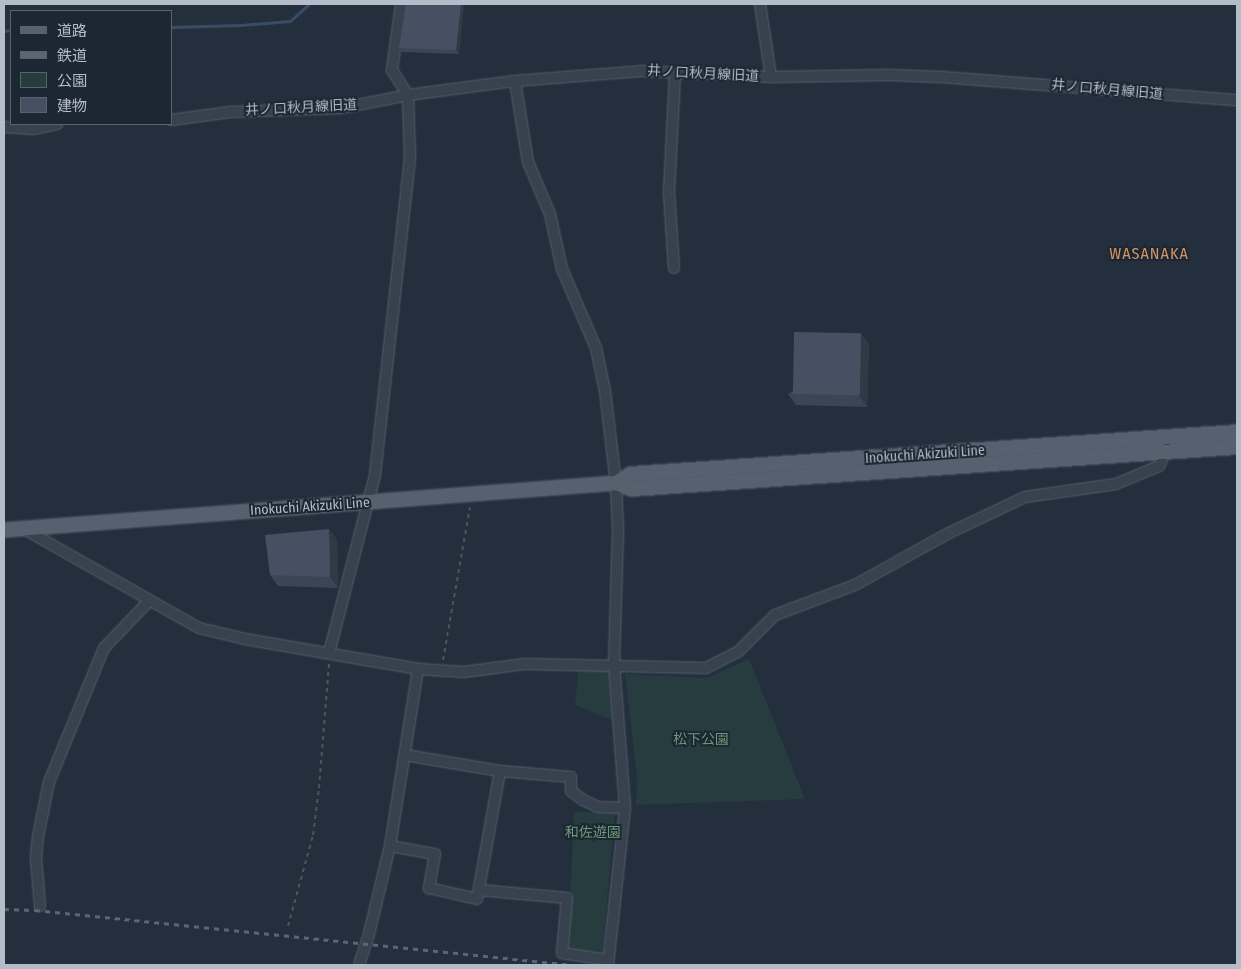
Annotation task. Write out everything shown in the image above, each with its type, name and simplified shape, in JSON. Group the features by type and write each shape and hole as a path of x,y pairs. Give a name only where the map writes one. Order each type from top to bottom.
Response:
{"main road":[{"name":"Inokuchi Akizuki Line","path":"616,483 631,474 1237,432"},
{"name":"Inokuchi Akizuki Line","path":"4,530 616,483 632,489 1237,447"}],"street":[{"path":"329,653 375,475 410,158 408,95 392,70 400,4"},
{"path":"760,4 771,77"},
{"name":"井ノ口秋月線旧道","path":"172,120 230,112 342,108 408,95 515,82 641,71 771,77 889,75 942,77 1237,100"},
{"path":"674,268 668,192 675,72"},
{"path":"479,890 567,898 562,953 608,963 625,808 614,664 618,530 616,483 605,391 596,348 562,269 550,214 528,162 515,82"},
{"path":"4,127 33,129 53,125"},
{"path":"24,529 199,628 245,639 418,669 441,671 464,672 525,664 614,664 706,668 738,652 775,615 855,585 949,533 1025,497 1116,484 1160,466 1168,452 1166,437"},
{"path":"40,906 36,858 38,837 49,782 104,648 131,622 150,600"},
{"path":"359,965 368,938 390,846 418,669"},
{"path":"405,755 500,771 572,777 571,791 583,800 598,807 625,808"},
{"path":"390,846 435,854 429,888 477,899 500,771"}],"path":[{"path":"441,671 472,495"},
{"path":"288,926 313,835 319,788 329,653"}],"green space":[{"name":"松下公園","path":"749,659 805,799 636,805 637,776 625,674 707,678"},
{"path":"579,664 609,670 612,720 575,705"},
{"name":"和佐遊園","path":"574,812 615,812 602,956 568,950"}],"building":[{"path":"406,4 461,4 456,50 399,48"},
{"path":"794,332 861,333 860,395 793,394"},
{"path":"329,529 330,577 270,575 265,535"}],"waterway":[{"path":"172,27 241,25 290,21 309,4"},
{"path":"4,31 10,30"}],"railway":[{"path":"4,909 35,910 573,965"}],"district":[{"name":"WASANAKA","path":"1149,254"}]}
